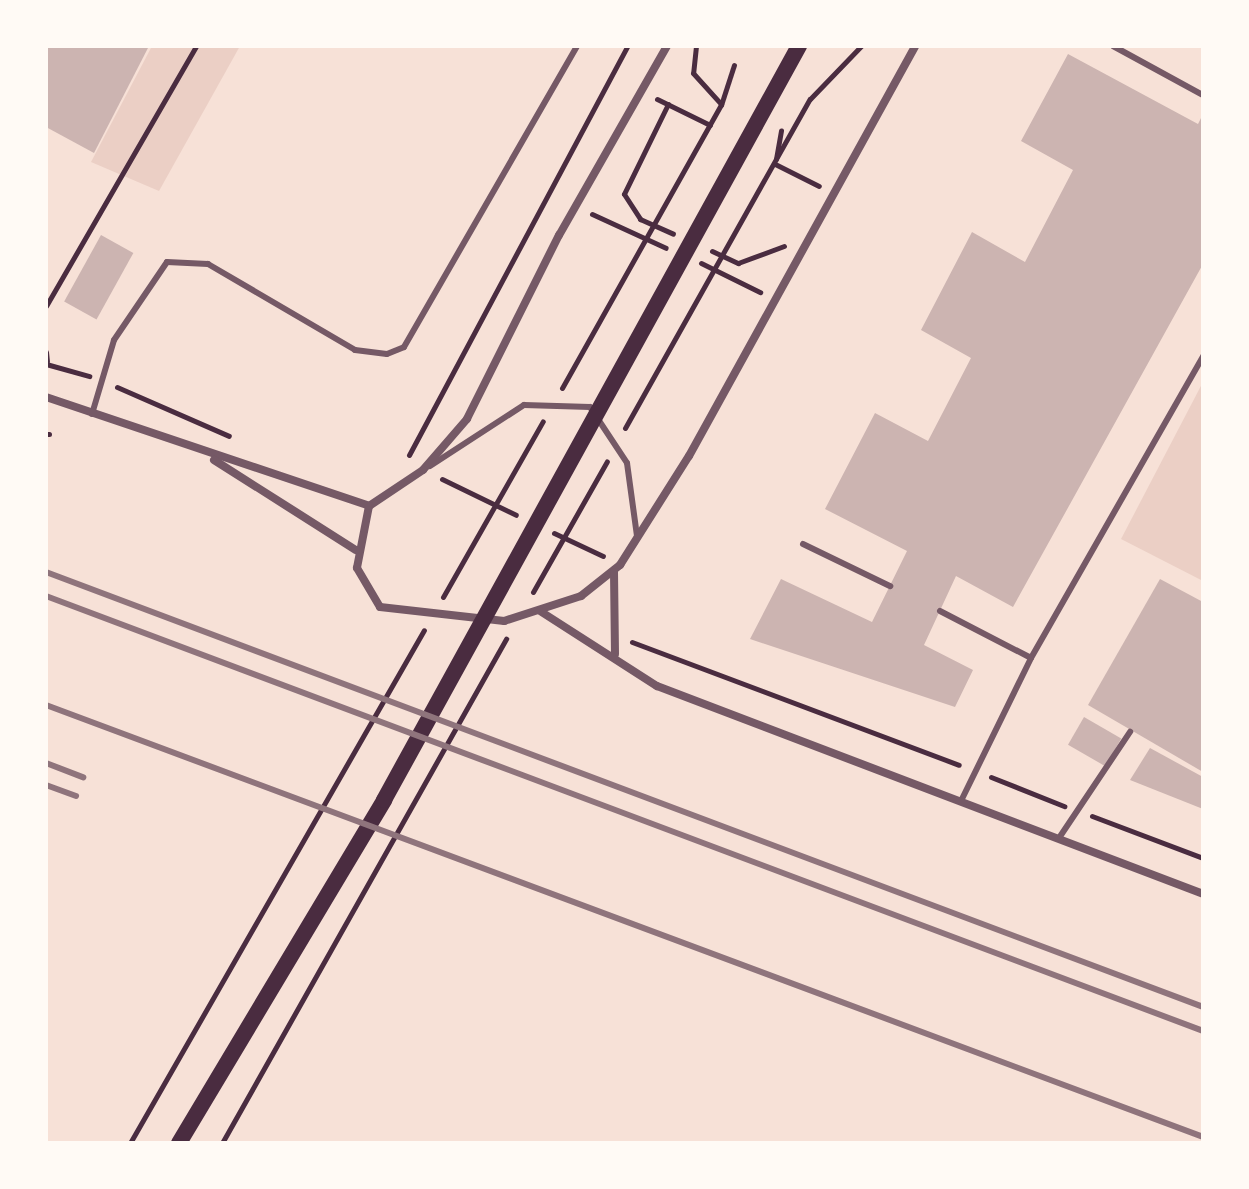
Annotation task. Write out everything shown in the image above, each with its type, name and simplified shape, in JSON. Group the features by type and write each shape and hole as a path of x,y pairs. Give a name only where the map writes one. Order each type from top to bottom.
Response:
{"main road":[{"path":"179,1143 384,800 799,46"}],"street":[{"path":"667,46 559,235 467,419 423,470 369,506 356,550 362,586 380,607 417,616 504,621 581,596 617,568 915,46"},
{"path":"46,397 213,459 282,473 369,506"},
{"path":"213,459 356,550"},
{"path":"615,654 617,568"},
{"path":"540,611 615,654 657,686 1203,894"}],"lane":[{"path":"92,414 114,340 149,279 167,262 186,259 208,264 355,350 387,354 404,347 577,46"},
{"path":"1113,46 1203,95"},
{"path":"961,801 1031,658 1203,356"},
{"path":"423,470 524,405 590,407 627,463 637,536"},
{"path":"803,544 890,586"},
{"path":"940,611 1031,658"},
{"path":"1059,838 1130,732"}],"path":[{"path":"46,306 196,46"},
{"path":"522,517 405,463 627,46"},
{"path":"696,46 693,73 721,105"},
{"path":"621,436 810,99 861,46"},
{"path":"553,404 721,105 734,65"},
{"path":"668,104 710,125"},
{"path":"775,164 821,187"},
{"path":"46,352 46,362 102,381 233,438"},
{"path":"436,609 546,417"},
{"path":"527,603 613,450"},
{"path":"550,531 617,568"},
{"path":"130,1143 428,623"},
{"path":"222,1143 511,630"},
{"path":"627,632 660,657 976,771 1203,858"}],"shaded area":[{"path":"152,46 240,46 159,191 91,162"},
{"path":"1203,382 1203,581 1121,539"}],"building":[{"path":"46,46 149,46 94,153 46,127"},
{"path":"1068,54 1198,124 1203,114 1203,264 1013,607 956,576 924,645 973,670 955,707 750,639 781,579 872,622 907,551 825,509 875,413 928,441 971,358 921,330 972,232 1025,262 1073,170 1021,141"},
{"path":"101,235 133,253 97,319 64,301"},
{"path":"1160,579 1203,602 1203,772 1088,705"},
{"path":"1084,717 1121,738 1105,766 1068,745"},
{"path":"1150,748 1203,777 1203,809 1130,780"}],"railway":[{"path":"46,572 1203,1007"},
{"path":"46,596 1203,1031"},
{"path":"46,705 1203,1137"},
{"path":"46,763 83,777"},
{"path":"46,785 76,796"}]}
